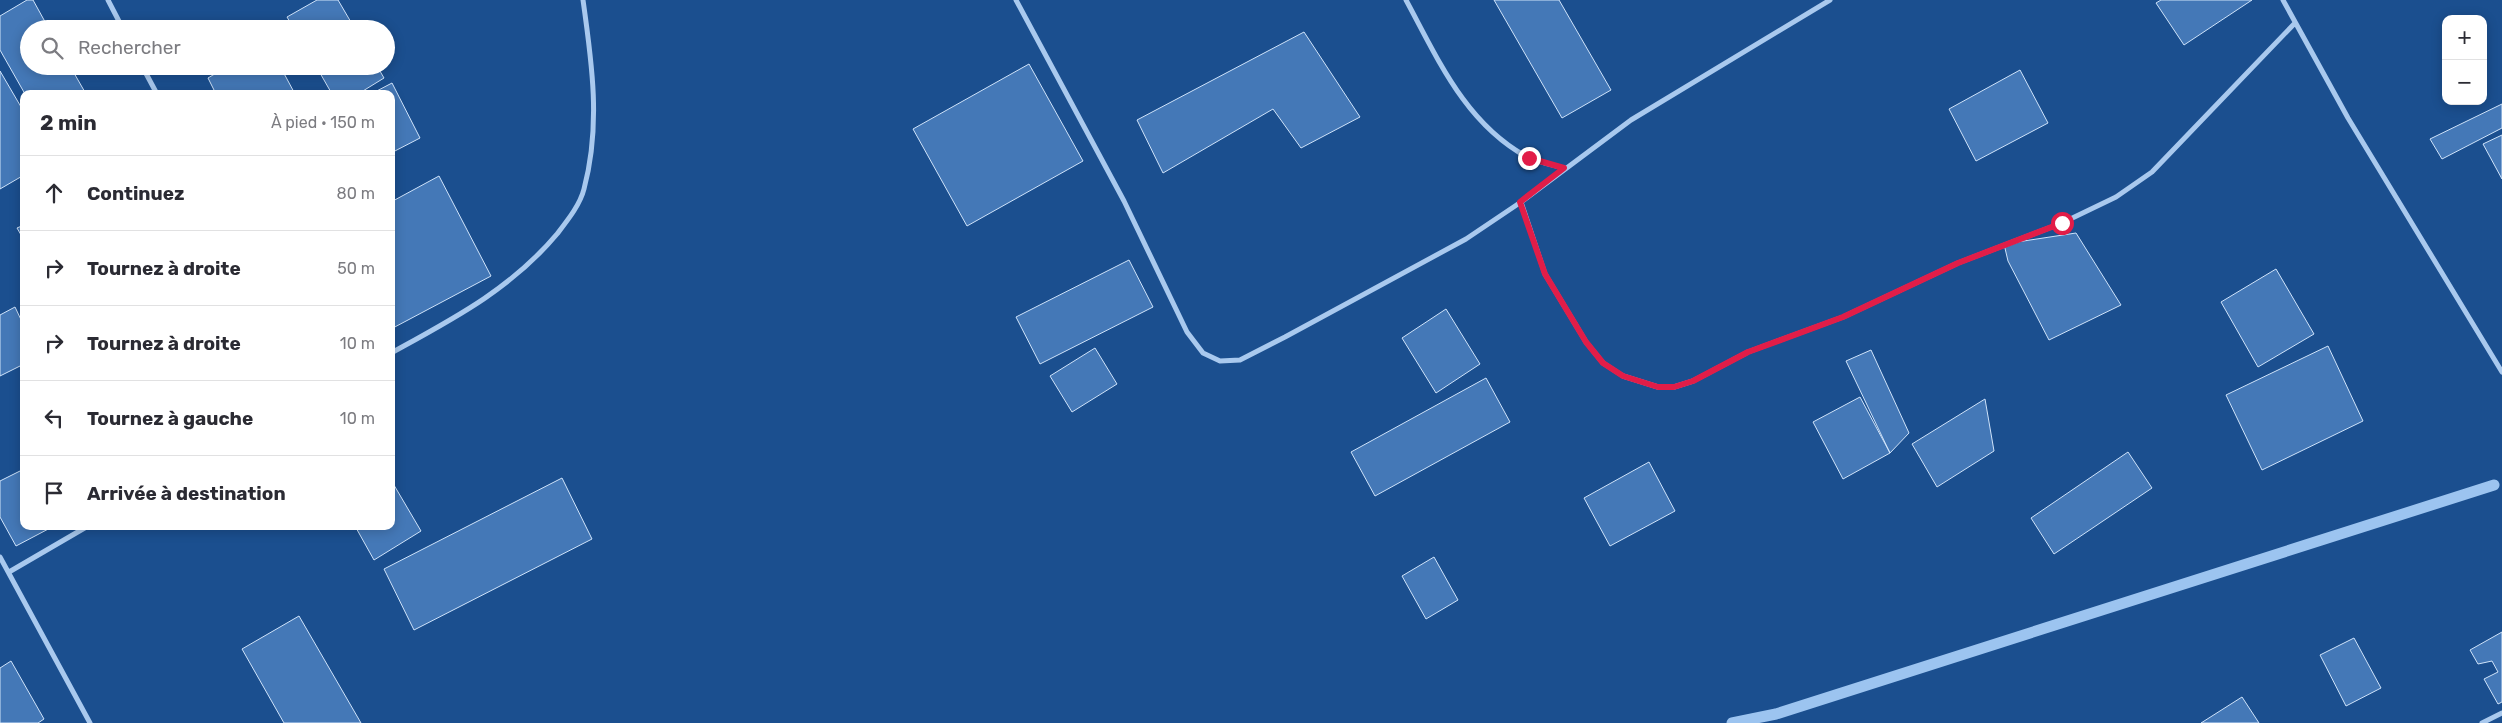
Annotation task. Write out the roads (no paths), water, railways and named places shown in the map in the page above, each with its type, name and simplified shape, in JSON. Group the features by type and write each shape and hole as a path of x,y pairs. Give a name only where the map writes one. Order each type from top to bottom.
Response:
{"street":[{"path":"108,0 118,20"},
{"path":"395,351 447,323 510,282 541,252 569,219 584,190 594,134 594,75 583,0"},
{"path":"1016,0 1124,201 1187,332 1203,353 1220,361 1240,360 1466,239 1520,202 1631,120 1830,0"},
{"path":"1406,0 1448,78 1481,122 1504,142 1529,158 1564,168"},
{"path":"2283,0 2294,24 2415,232 2502,372"},
{"path":"1520,202 1545,274 1586,342 1603,363 1623,376 1658,387 1674,387 1693,381 1748,352 1843,317 1958,263 2062,223 2116,197 2152,172 2294,24"},
{"path":"147,75 155,90"},
{"path":"9,572 81,530"},
{"path":"0,557 90,723"},
{"path":"2482,723 2502,713"}],"waterway":[{"path":"1732,723 1776,714 2494,485"}]}
